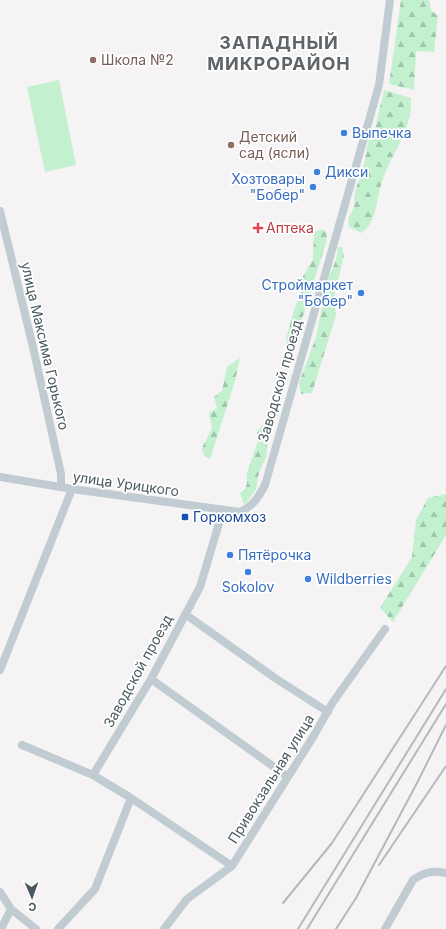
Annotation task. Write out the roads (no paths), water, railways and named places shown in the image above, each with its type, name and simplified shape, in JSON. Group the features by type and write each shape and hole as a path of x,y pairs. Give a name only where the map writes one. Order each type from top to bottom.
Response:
{"street":[{"name":"Заводской проезд","path":"249,508 257,500 265,485 379,86 390,0"},
{"name":"улица Максима Горького","path":"0,211 62,474 61,487"},
{"name":"улица Урицкого","path":"0,477 72,490 223,510 240,512 249,508"},
{"path":"0,670 72,490"},
{"name":"Заводской проезд","path":"93,775 151,679 184,614 200,587 223,510"},
{"path":"184,614 274,678 328,712"},
{"name":"Привокзальная улица","path":"164,929 187,899 232,866 328,712 385,629"},
{"path":"151,679 288,777"},
{"path":"22,745 93,775 131,798 232,866"},
{"path":"58,929 95,889 131,798"},
{"path":"385,929 413,880 420,874 435,871 446,873"},
{"path":"0,892 10,909 36,929"},
{"path":"1,929 10,909"}],"railway":[{"path":"283,903 332,843 446,666"},
{"path":"298,929 446,689"},
{"path":"307,929 446,704"},
{"path":"336,929 356,898 446,725"},
{"path":"379,865 446,766"}],"place":[{"name":"Школа №2","path":"93,60"},
{"name":"Выпечка","path":"344,133"},
{"name":"Детский сад (ясли)","path":"231,145"},
{"name":"Дикси","path":"317,172"},
{"name":"Хозтовары \"Бобер\"","path":"313,187"},
{"name":"Аптека","path":"258,228"},
{"name":"Строймаркет \"Бобер\"","path":"361,293"},
{"name":"Горкомхоз","path":"185,517"},
{"name":"Пятёрочка","path":"230,555"},
{"name":"Sokolov","path":"248,572"},
{"name":"Wildberries","path":"308,579"}],"district":[{"name":"ЗАПАДНЫЙ МИКРОРАЙОН","path":"279,53"}]}
